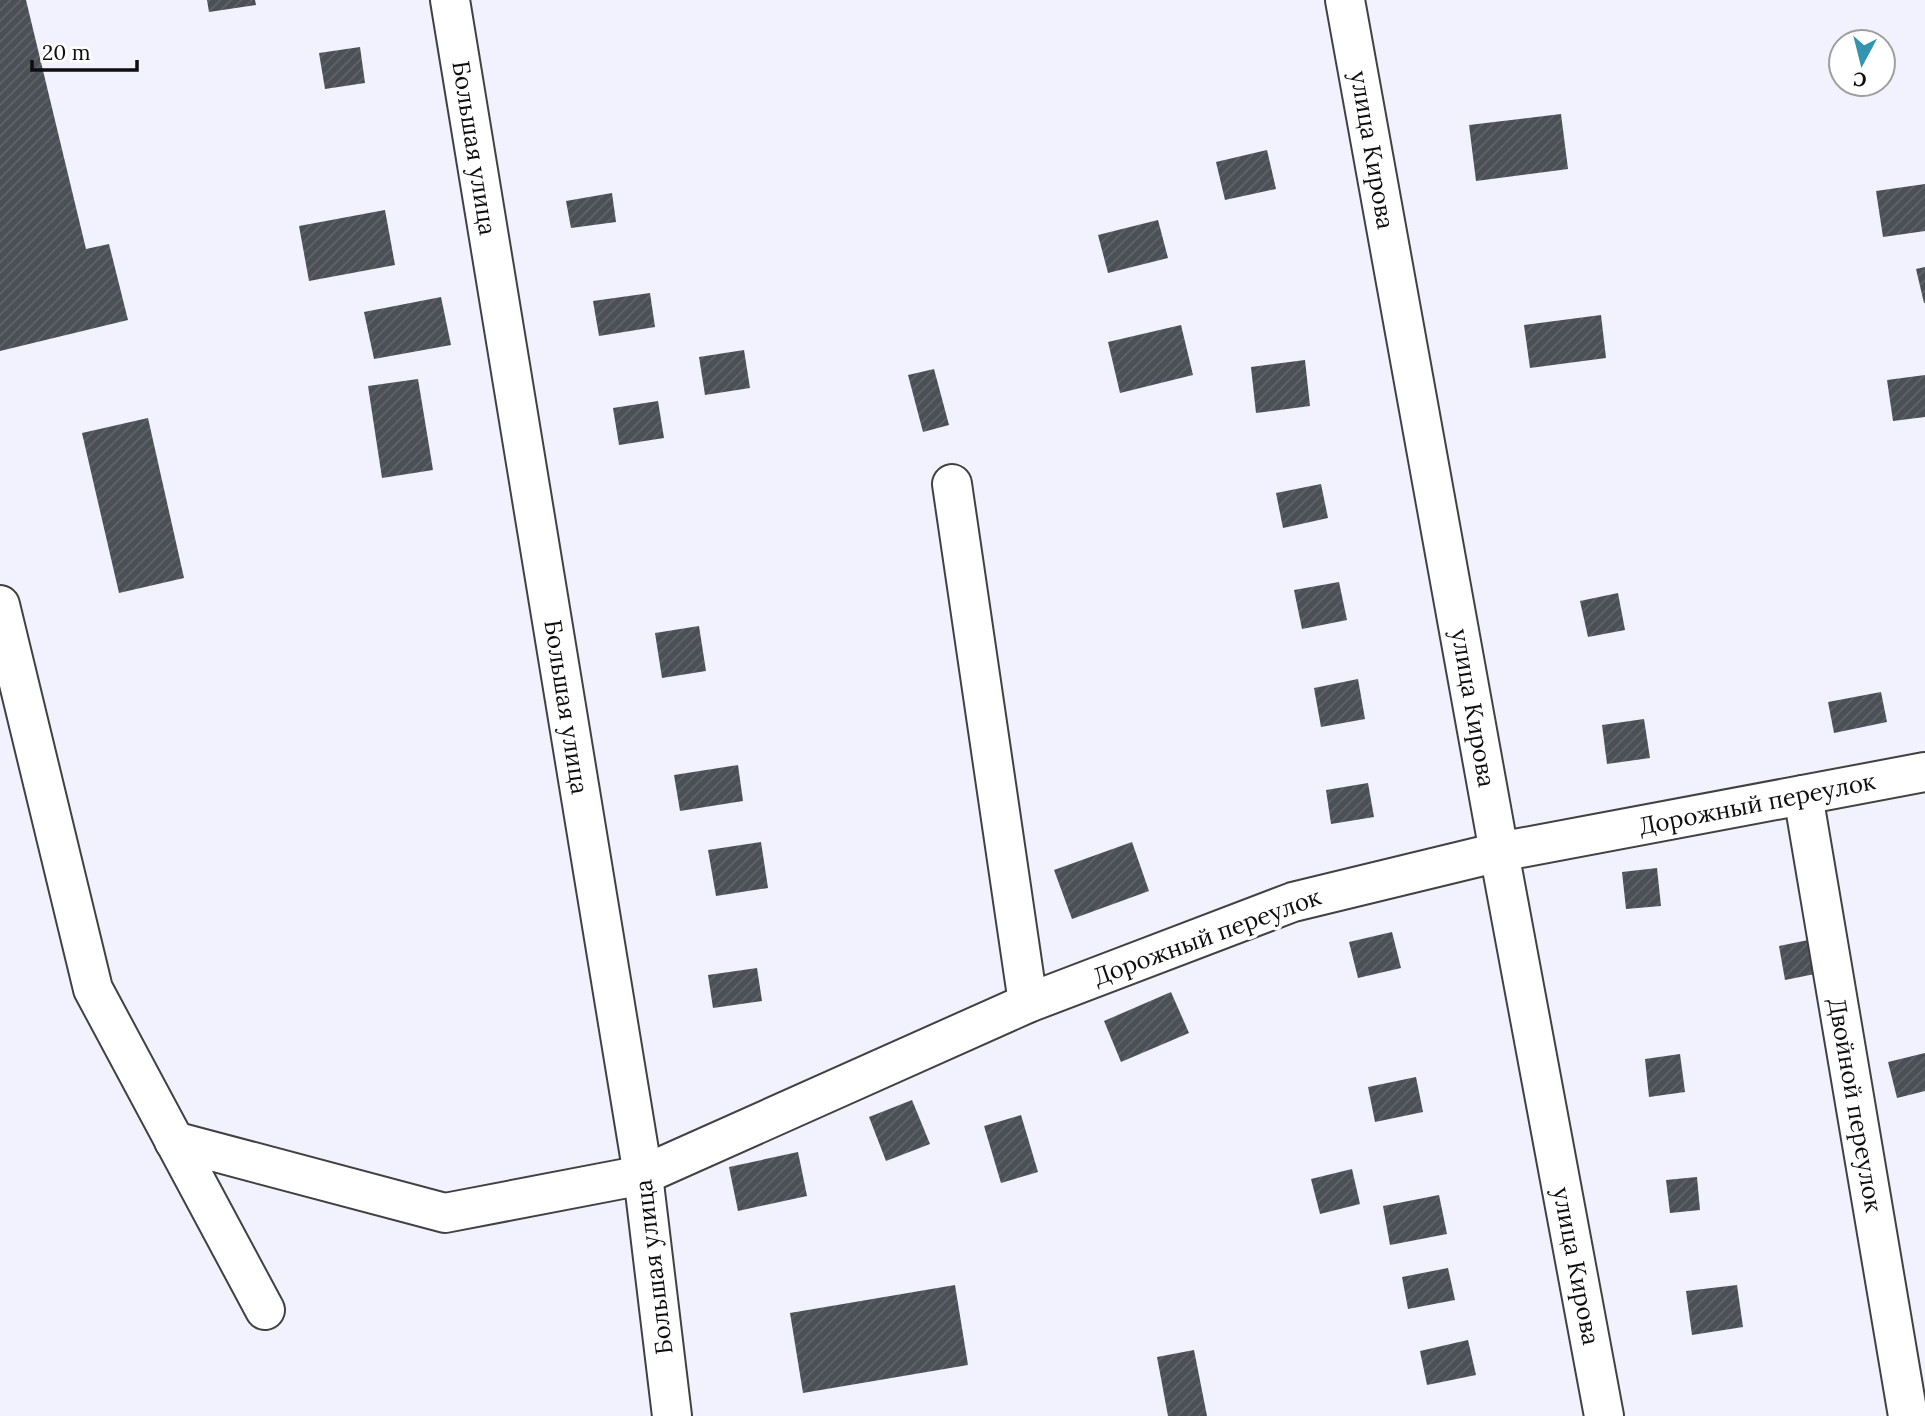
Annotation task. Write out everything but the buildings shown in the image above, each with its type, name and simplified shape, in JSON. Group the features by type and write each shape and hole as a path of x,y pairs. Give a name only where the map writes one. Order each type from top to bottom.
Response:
{"street":[{"name":"Большая улица","path":"450,0 643,1175 672,1416"},
{"name":"улица Кирова","path":"1345,0 1604,1416"},
{"path":"952,484 1028,1003"},
{"path":"0,605 93,989 265,1310"},
{"name":"Дорожный переулок","path":"174,1141 445,1213 643,1175 1028,1003 1293,902 1499,852 1925,772"},
{"name":"Двойной переулок","path":"1803,795 1908,1416"}]}
